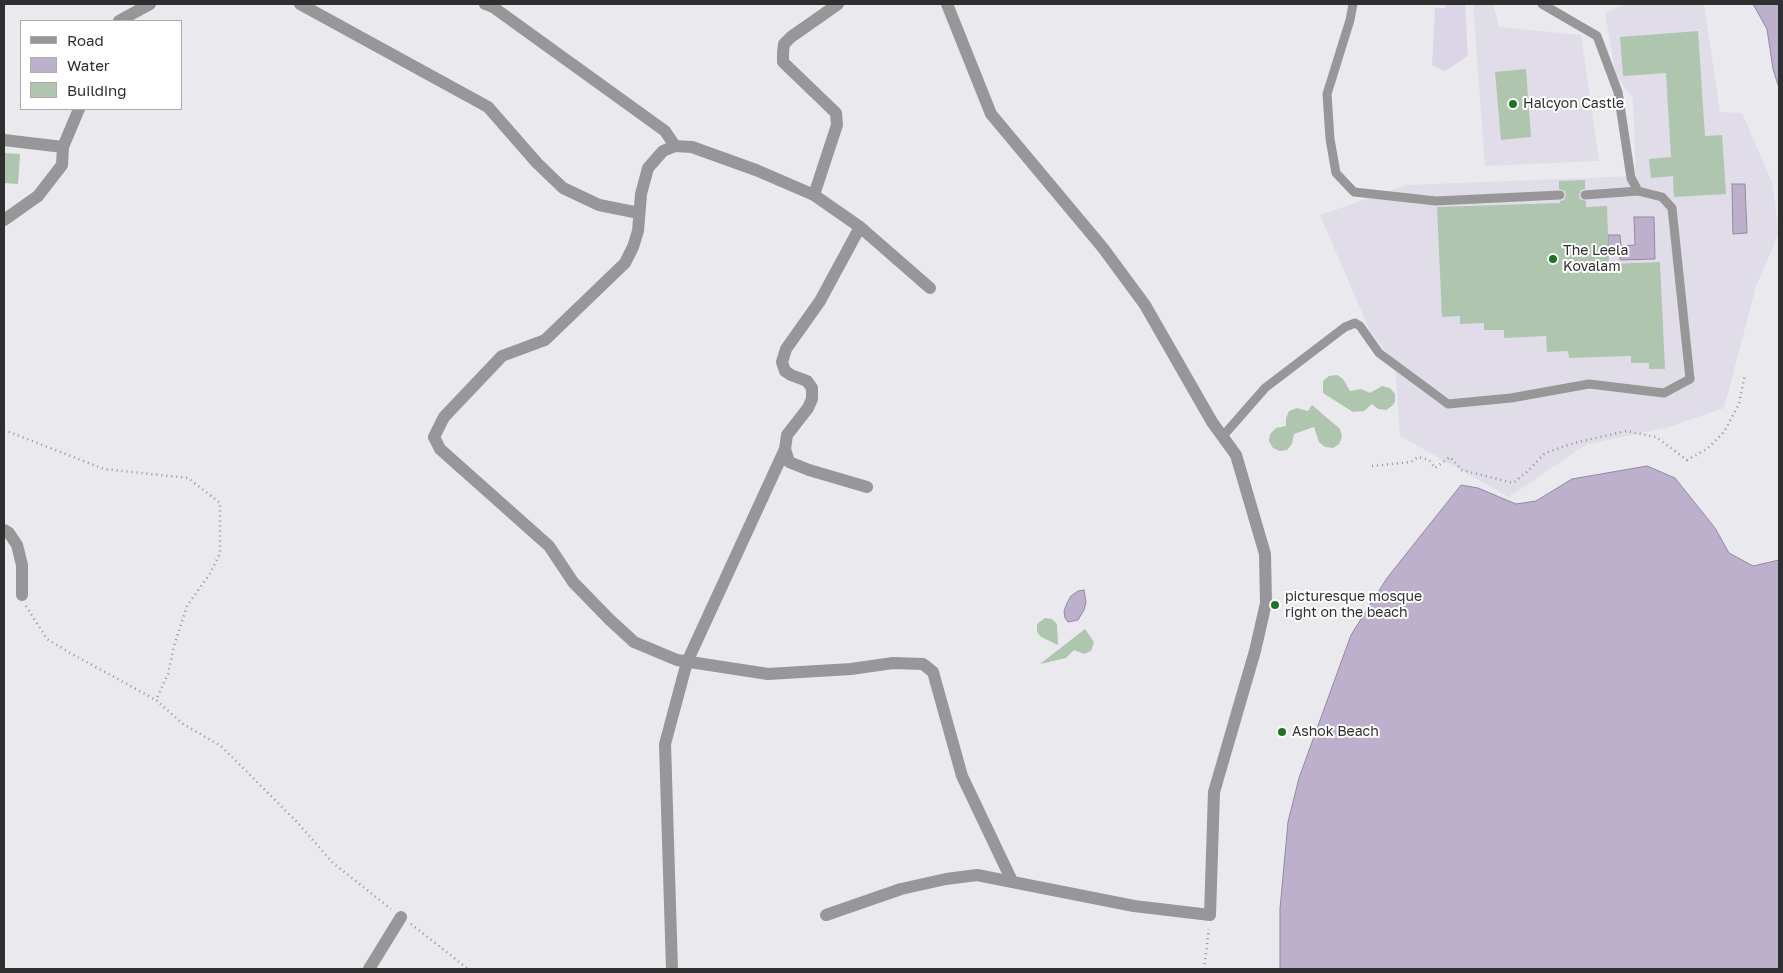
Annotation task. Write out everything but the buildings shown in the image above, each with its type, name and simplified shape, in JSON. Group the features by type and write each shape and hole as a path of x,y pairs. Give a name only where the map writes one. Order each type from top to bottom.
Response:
{"street":[{"path":"121,20 150,4"},
{"path":"300,4 488,107 537,163 564,188 600,205 640,214"},
{"path":"485,4 493,7 665,131 669,149"},
{"path":"814,195 837,125 836,113 783,62 784,44 838,4"},
{"path":"826,915 902,889 946,879 977,875 1012,880 1134,906 1210,915 1214,792 1255,651 1266,603 1265,554 1236,455 1212,422 1145,305 1104,248 990,114 947,4"},
{"path":"4,220 38,196 62,165 63,147 79,110"},
{"path":"4,140 63,147"},
{"path":"930,288 860,226 814,195 756,170 692,147 669,149 648,168 641,194 638,231 633,248 625,263 545,340 502,356 444,417 434,437 440,449 549,546 573,582 634,642 677,660 768,674 851,669 893,663 923,664 933,672 962,776 1012,880"},
{"path":"672,969 665,744 687,662 785,449 788,435 808,408 813,394 812,388 807,381 785,371 782,362 786,349 820,301 860,226"},
{"path":"785,449 789,462 809,470 867,487"},
{"path":"4,530 9,533 17,545 22,565 22,595"},
{"path":"369,969 401,917"}],"lane":[{"path":"1353,4 1350,20 1327,94 1330,139 1336,174 1354,192 1436,201 1560,195"},
{"path":"1542,4 1597,36 1618,92 1631,178 1638,191"},
{"path":"1223,436 1265,388 1345,327 1355,323 1360,326 1378,354 1448,404 1511,398 1589,384 1664,393 1690,379 1672,208 1662,197 1638,191 1585,195"}],"path":[{"path":"1372,466 1410,462 1418,457 1429,460 1435,468 1450,457 1462,470 1513,483 1528,471 1545,453 1574,443 1626,430 1656,437 1687,460 1707,449 1724,432 1740,404 1745,374"},
{"path":"4,430 104,469 188,478 220,503 220,553 210,572 187,606 174,646 168,674 156,700"},
{"path":"22,595 26,606 47,638 72,654 156,700 183,724 222,746 297,822 333,863 468,969"},
{"path":"1204,969 1210,915"}],"shaded area":[{"path":"1446,4 1465,4 1468,56 1445,71 1432,65 1435,8 1445,8"},
{"path":"1473,4 1493,4 1499,27 1581,35 1599,161 1485,166"},
{"name":"The Leela Kovalam","path":"1626,4 1704,4 1720,112 1742,113 1772,182 1779,233 1756,286 1724,408 1666,428 1587,444 1509,497 1400,436 1395,364 1370,331 1320,215 1407,185 1636,176 1633,98 1616,76 1605,13"}],"water":[{"path":"1753,4 1779,4 1779,88 1773,69 1767,29"},
{"path":"1732,184 1745,184 1747,233 1733,234"},
{"path":"1634,217 1654,217 1655,259 1620,260 1620,250 1608,250 1608,235 1620,235 1621,246 1635,245"},
{"path":"1647,466 1675,478 1715,528 1729,553 1753,566 1779,560 1779,969 1280,969 1280,909 1288,822 1299,778 1351,635 1387,578 1461,485 1478,488 1516,504 1536,501 1572,479"},
{"path":"1084,590 1086,602 1084,610 1078,620 1068,622 1064,611 1067,603 1071,596 1078,591"}],"place":[{"name":"Halcyon Castle","path":"1513,104"},
{"name":"The Leela Kovalam","path":"1553,259"},
{"name":"picturesque mosque right on the beach","path":"1275,605"},
{"name":"Ashok Beach","path":"1282,732"}]}
